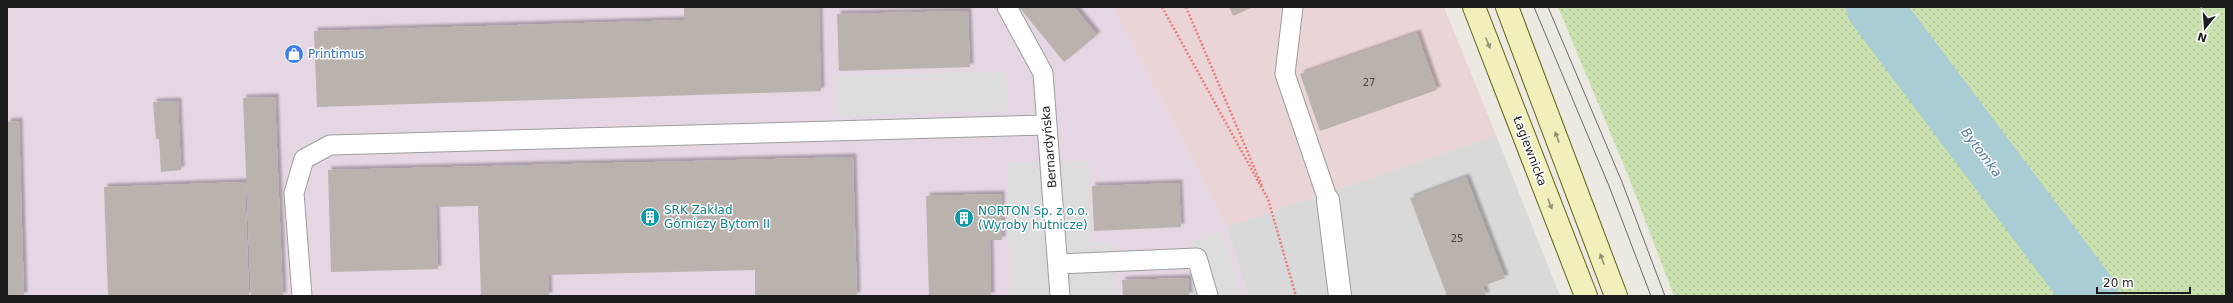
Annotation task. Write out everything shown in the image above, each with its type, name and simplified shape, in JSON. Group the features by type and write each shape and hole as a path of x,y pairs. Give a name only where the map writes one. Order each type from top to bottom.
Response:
{"main road":[{"name":"Łagiewnicka","path":"1474,7 1586,296"},
{"path":"1507,7 1616,296"}],"street":[{"path":"1328,200 1340,296"}],"lane":[{"name":"Bernardyńska","path":"1007,7 1043,74 1060,296"},
{"path":"1294,7 1285,74 1328,200"},
{"path":"302,296 294,193 304,159 330,145 1047,125"},
{"path":"1058,264 1197,258 1208,296"}],"path":[{"path":"1162,7 1268,199"},
{"path":"1186,7 1268,199 1296,296"}],"shaded area":[{"path":"7,7 1113,7 1227,227 1248,296 7,296"},
{"path":"1113,7 1444,7 1496,135 1227,227"},
{"path":"1006,71 1007,111 837,116 836,76"},
{"path":"1496,135 1560,296 1248,296 1227,227"},
{"path":"1090,161 1091,242 1113,242 1114,296 1010,296 1007,163"},
{"path":"1221,231 1241,296 1192,296 1191,241"}],"green space":[{"path":"1558,7 2226,7 2226,296 1674,296 1629,178"}],"building":[{"path":"684,7 819,7 821,91 317,107 314,31 684,20"},
{"path":"1019,7 1074,7 1097,35 1064,62"},
{"path":"1229,7 1253,7 1233,16"},
{"path":"968,11 970,67 839,71 837,14"},
{"path":"1417,33 1437,90 1320,131 1300,74"},
{"path":"275,97 283,296 251,296 243,98"},
{"path":"178,101 181,170 161,172 159,139 156,139 153,102"},
{"path":"19,121 24,296 7,296 7,122"},
{"path":"853,157 857,296 755,296 755,270 548,275 549,296 481,296 478,206 436,207 438,269 331,272 328,170"},
{"path":"1466,177 1505,278 1483,286 1486,296 1447,296 1410,198"},
{"path":"245,182 249,296 108,296 104,187"},
{"path":"1179,183 1181,227 1094,231 1092,186"},
{"path":"1001,194 1002,240 990,240 991,296 929,296 926,196"},
{"path":"1188,278 1189,296 1123,296 1122,280"}],"waterway":[{"name":"Bytomka","path":"1874,7 2091,296"}],"tram line":[{"path":"1534,7 1609,186 1651,296"},
{"path":"1548,7 1622,182 1665,296"}],"place":[{"name":"Printimus","path":"294,54"},
{"name":"SRK Zakład Górniczy Bytom II","path":"650,217"},
{"name":"NORTON Sp. z o.o. (Wyroby hutnicze)","path":"964,218"}]}
